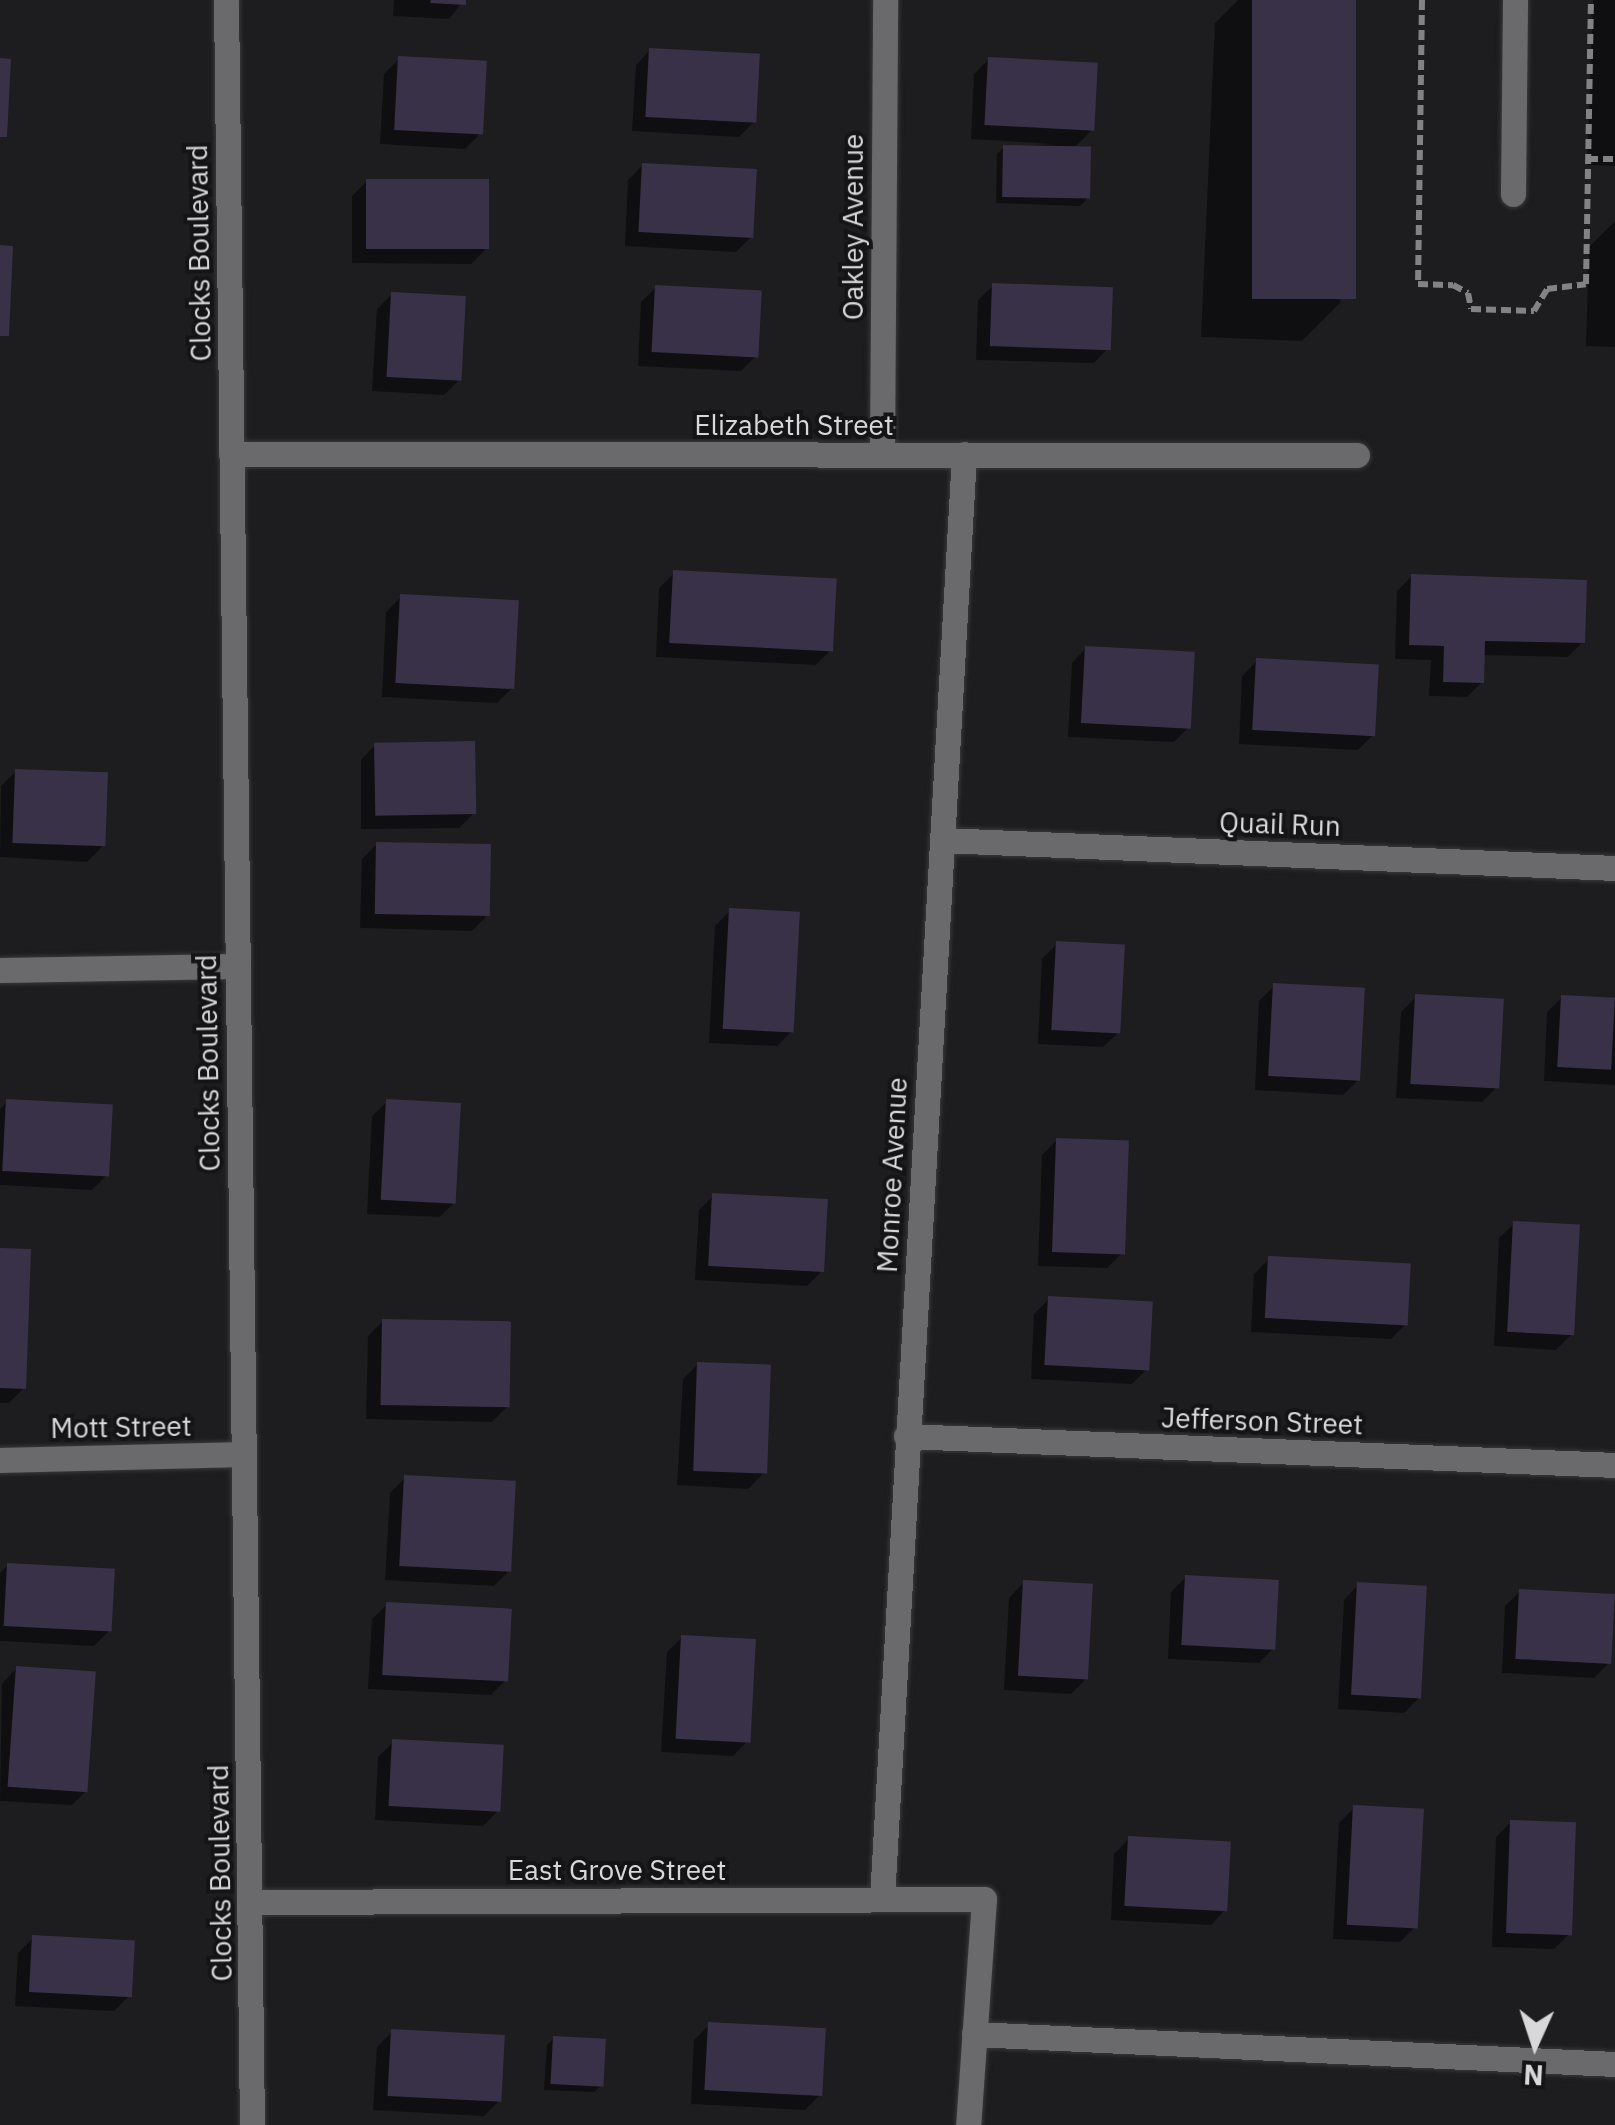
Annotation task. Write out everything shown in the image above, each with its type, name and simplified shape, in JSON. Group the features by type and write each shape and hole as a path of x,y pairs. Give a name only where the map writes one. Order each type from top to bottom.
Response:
{"street":[{"name":"Clocks Boulevard","path":"226,0 252,2125"},
{"name":"Oakley Avenue","path":"882,454 885,0"},
{"path":"1513,194 1516,0"},
{"name":"Elizabeth Street","path":"231,454 1357,455"},
{"name":"Monroe Avenue","path":"882,1899 964,454"},
{"name":"Quail Run","path":"942,840 1615,868"},
{"path":"0,970 236,966"},
{"name":"Jefferson Street","path":"906,1436 1615,1465"},
{"name":"Mott Street","path":"0,1460 243,1454"},
{"name":"East Grove Street","path":"250,1902 984,1899 974,2034"},
{"path":"968,2125 974,2034 1615,2064"}],"path":[{"path":"1588,159 1615,159"}],"building":[{"path":"466,0 466,5 430,3"},
{"path":"1252,0 1356,0 1356,299 1252,299"},
{"path":"649,48 760,54 756,123 645,117"},
{"path":"398,56 487,61 483,135 394,130"},
{"path":"988,57 1098,63 1094,131 984,125"},
{"path":"0,58 11,59 7,137 0,137"},
{"path":"1003,145 1091,147 1090,199 1002,197"},
{"path":"642,163 757,169 753,238 638,232"},
{"path":"366,179 489,179 489,249 366,249"},
{"path":"0,245 13,246 9,336 0,336"},
{"path":"992,283 1113,287 1111,350 990,346"},
{"path":"655,285 762,291 758,358 651,352"},
{"path":"391,292 466,296 461,381 387,377"},
{"path":"673,570 837,579 833,651 669,643"},
{"path":"1411,574 1587,580 1585,643 1485,641 1484,683 1443,682 1444,646 1409,645"},
{"path":"400,594 519,600 514,689 395,683"},
{"path":"1085,646 1195,652 1191,729 1081,723"},
{"path":"1256,658 1379,664 1375,736 1252,730"},
{"path":"475,741 476,814 375,816 374,743"},
{"path":"15,769 108,772 105,846 12,843"},
{"path":"376,842 491,844 490,916 375,914"},
{"path":"729,908 800,912 794,1033 723,1029"},
{"path":"1056,941 1125,945 1120,1033 1051,1030"},
{"path":"1273,983 1365,988 1360,1081 1268,1076"},
{"path":"1415,994 1504,999 1499,1089 1410,1084"},
{"path":"1561,995 1615,998 1611,1070 1557,1067"},
{"path":"6,1099 113,1105 109,1177 2,1171"},
{"path":"386,1099 461,1103 456,1204 381,1200"},
{"path":"1056,1138 1129,1141 1125,1254 1052,1252"},
{"path":"712,1193 828,1199 824,1272 708,1266"},
{"path":"1513,1221 1580,1225 1574,1335 1507,1332"},
{"path":"0,1248 31,1249 26,1389 0,1388"},
{"path":"1268,1256 1411,1263 1408,1325 1265,1318"},
{"path":"1048,1296 1153,1301 1149,1370 1044,1365"},
{"path":"382,1319 511,1321 509,1407 380,1405"},
{"path":"697,1362 771,1365 767,1474 693,1471"},
{"path":"404,1475 516,1481 511,1572 399,1566"},
{"path":"7,1563 115,1569 112,1632 4,1626"},
{"path":"1185,1575 1279,1580 1275,1650 1181,1645"},
{"path":"1023,1580 1093,1584 1088,1680 1018,1676"},
{"path":"1357,1582 1427,1586 1421,1699 1351,1695"},
{"path":"1519,1589 1615,1594 1611,1664 1515,1659"},
{"path":"386,1602 512,1609 508,1681 382,1675"},
{"path":"681,1635 756,1639 750,1743 676,1739"},
{"path":"16,1666 96,1672 87,1792 8,1787"},
{"path":"392,1739 504,1745 500,1812 388,1806"},
{"path":"1353,1805 1424,1809 1418,1929 1347,1925"},
{"path":"1510,1820 1576,1822 1572,1935 1506,1933"},
{"path":"1128,1836 1231,1841 1227,1911 1124,1906"},
{"path":"32,1935 135,1940 132,1997 29,1992"},
{"path":"708,2022 826,2028 822,2096 704,2090"},
{"path":"391,2029 505,2035 501,2102 387,2096"},
{"path":"553,2036 606,2039 603,2087 550,2084"}]}
